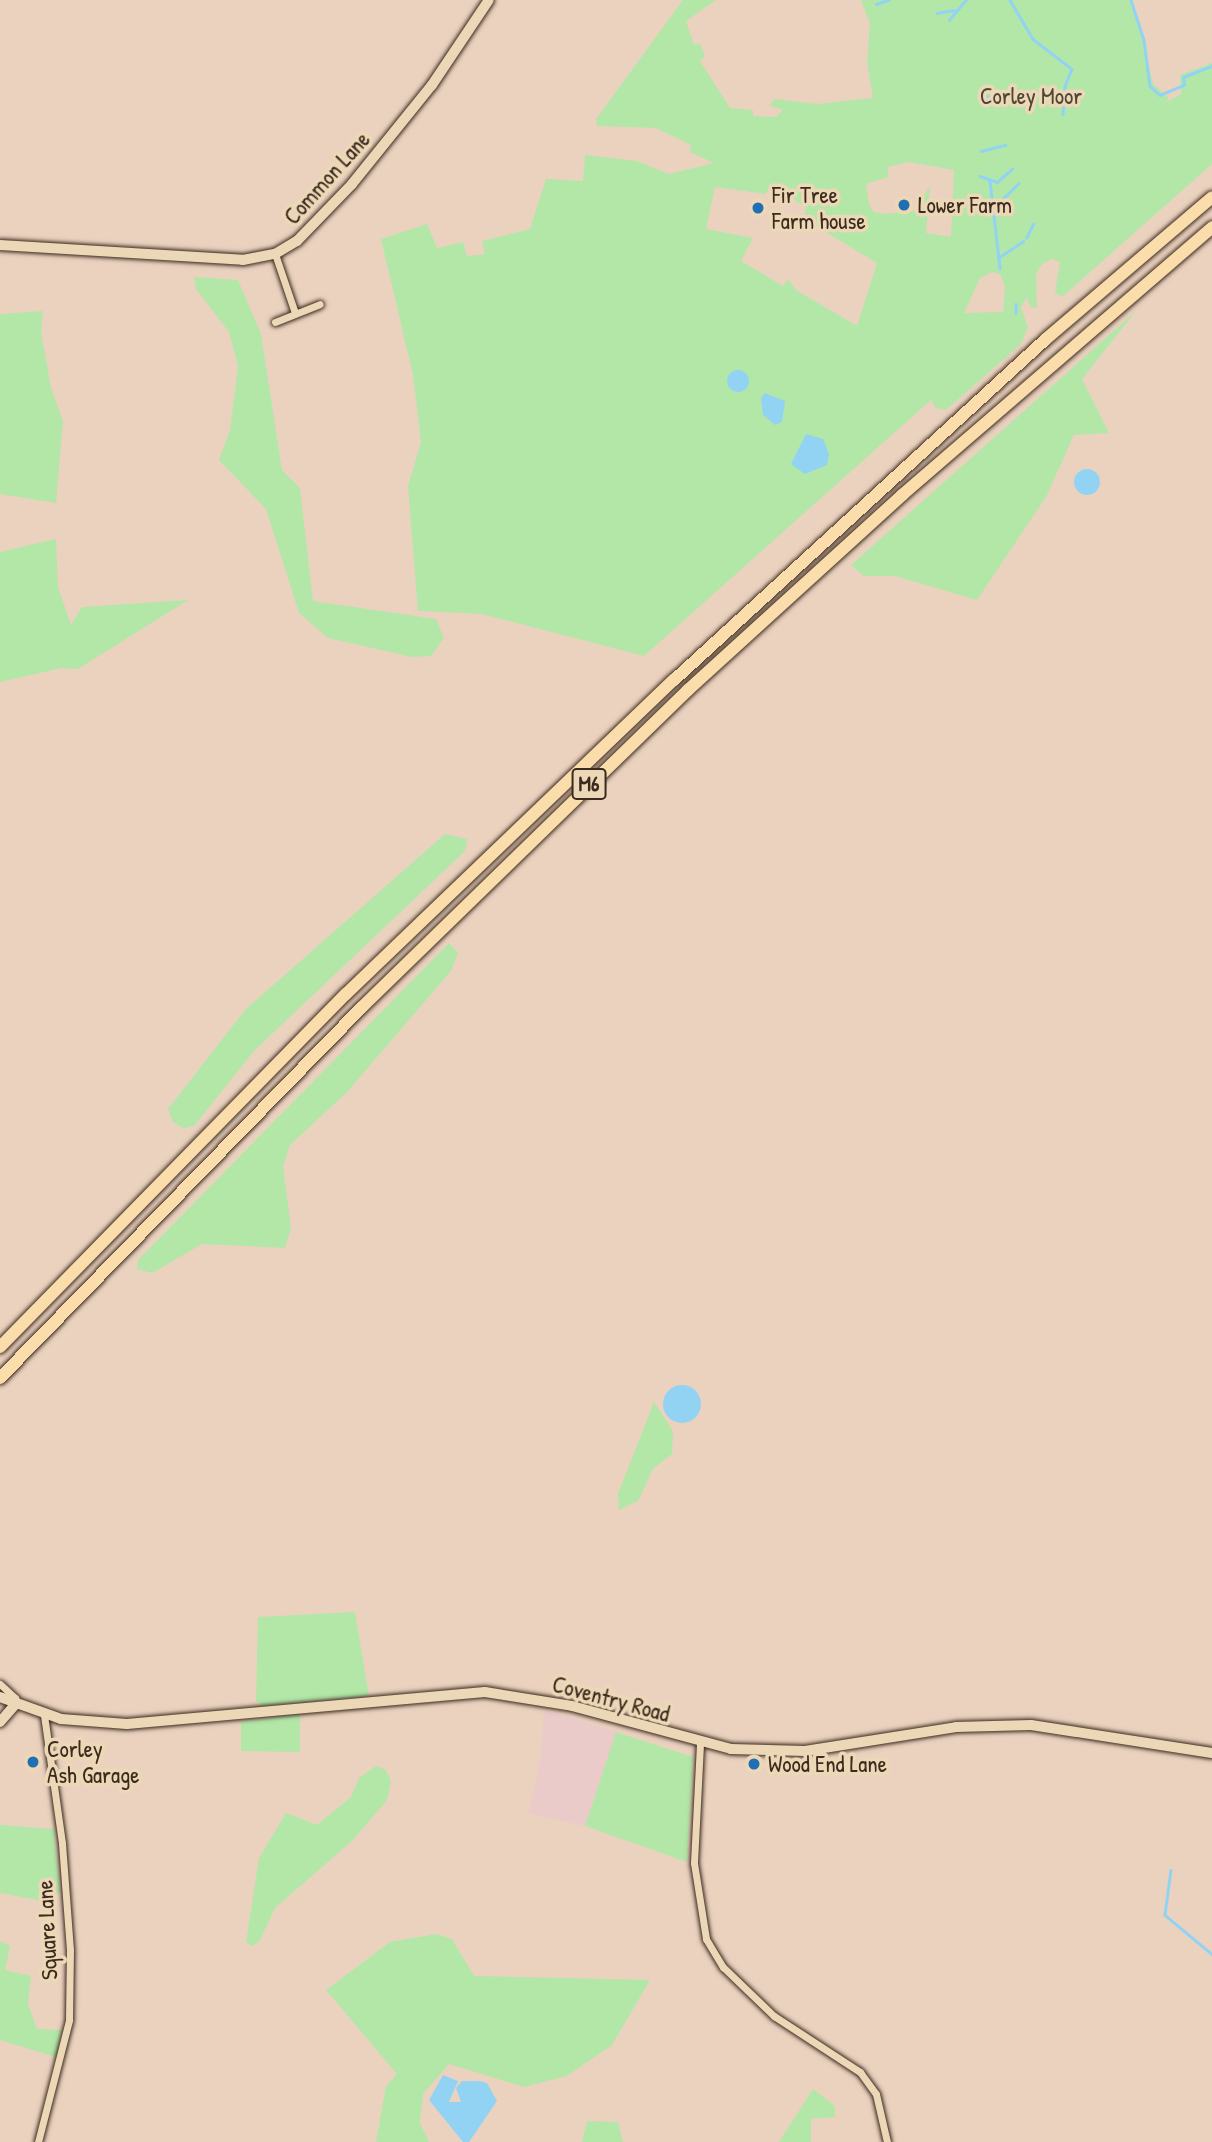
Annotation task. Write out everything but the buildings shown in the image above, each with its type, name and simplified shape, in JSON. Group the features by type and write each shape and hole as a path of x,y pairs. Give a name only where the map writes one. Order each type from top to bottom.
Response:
{"highway":[{"name":"M6","path":"0,1347 346,993 664,689 1017,366 1212,197"},
{"name":"M6","path":"0,1378 362,1007 688,690 902,495 1212,227"}],"main road":[{"name":"Common Lane","path":"0,245 243,260 275,254 297,241 352,184 432,85 489,0"},
{"name":"Coventry Road","path":"0,1697 44,1715 127,1724 485,1692 572,1706 700,1744 767,1752 805,1751 956,1727 1031,1725 1212,1753"},
{"path":"0,1722 15,1705"}],"street":[{"path":"275,254 295,313"},
{"path":"275,322 320,304"},
{"path":"0,1684 15,1698 15,1705"},
{"name":"Square Lane","path":"38,2142 69,2020 62,1843 44,1715"},
{"path":"700,1744 694,1863 706,1939 723,1967 774,2016 860,2072 876,2094 887,2142"}],"shaded area":[{"path":"544,1710 616,1732 585,1826 528,1813 541,1759"}],"green space":[{"name":"Corley Moor","path":"683,0 716,0 686,21 694,45 700,43 705,56 700,61 730,108 753,110 753,116 776,117 783,110 769,105 775,99 817,104 873,98 867,63 870,24 861,0 1133,0 1153,84 1169,98 1165,103 1181,94 1180,75 1212,63 1212,164 1062,297 1055,292 1060,262 1053,259 1043,263 1036,273 1037,307 1032,308 1026,298 1021,308 1028,327 1021,344 946,410 936,408 931,400 644,656 482,614 418,611 408,486 421,442 413,375 381,239 427,224 437,248 463,242 467,256 485,254 482,241 530,229 546,179 583,181 585,155 637,161 669,174 714,163 690,152 691,145 656,128 597,126 596,119","holes":["909,162 954,170 951,237 926,233 930,185 916,211 885,214 874,212 869,205 866,184 889,177 887,167","772,184 806,208 804,219 877,263 857,326 796,290 788,279 783,286 741,261 753,238 706,229 715,187 765,194","992,272 1000,274 1005,287 1003,312 964,313 980,278"]},
{"path":"194,277 238,280 261,334 282,470 300,488 313,601 436,619 444,638 431,656 412,657 328,638 299,613 266,509 219,460 230,430 238,366 229,332 196,289"},
{"path":"43,311 41,332 51,388 63,421 56,503 0,494 0,314"},
{"path":"1136,311 1082,379 1109,433 1074,435 1046,497 977,600 895,576 864,576 851,565"},
{"path":"56,539 58,587 71,625 82,607 188,600 78,669 61,668 0,682 0,552"},
{"path":"445,834 467,839 465,851 254,1051 194,1126 183,1128 173,1122 168,1109 245,1010"},
{"path":"449,943 458,953 451,971 347,1092 290,1145 283,1166 291,1228 285,1248 202,1244 152,1273 137,1269 138,1260"},
{"path":"654,1402 673,1431 672,1454 653,1469 638,1501 619,1510 618,1494"},
{"path":"355,1612 369,1696 262,1706 256,1701 258,1617"},
{"path":"300,1714 300,1752 241,1751 241,1722"},
{"path":"616,1732 693,1757 687,1862 585,1826"},
{"path":"376,1766 386,1770 391,1781 387,1800 353,1840 275,1908 260,1940 253,1946 246,1942 259,1858 286,1813 317,1825 351,1797 359,1778"},
{"path":"0,1825 54,1829 60,1893 46,1894 43,1901 0,1893"},
{"path":"437,1934 452,1939 474,1976 650,1980 612,2045 567,2076 524,2087 449,2064 423,2094 420,2123 429,2142 376,2142 386,2086 397,2074 326,1990 390,1942"},
{"path":"0,1941 10,1946 5,1970 31,1976 28,2004 37,2029 62,2030 56,2057 0,2040"},
{"path":"813,2089 835,2106 835,2117 811,2119 811,2142 779,2142"},
{"path":"587,2121 618,2122 623,2142 582,2142"}],"water":[{"path":"738,370 746,373 749,381 746,389 738,392 730,389 727,381 730,373"},
{"path":"765,393 785,401 782,422 775,425 763,415 761,398"},
{"path":"806,434 823,439 829,454 827,465 805,474 791,464"},
{"path":"1087,469 1096,473 1100,482 1096,491 1087,495 1078,491 1074,482 1078,473"},
{"path":"682,1385 695,1391 701,1404 695,1417 682,1423 669,1417 663,1404 669,1391"},
{"path":"443,2075 458,2081 449,2102 461,2102 456,2088 462,2081 487,2083 497,2101 469,2142 463,2142 429,2100"}],"waterway":[{"path":"876,4 888,0"},
{"path":"949,20 966,0"},
{"path":"1010,0 1033,39 1072,69 1065,86 1063,114"},
{"path":"1131,0 1144,40 1150,86 1160,95 1184,85 1183,77 1212,66"},
{"path":"937,13 954,10"},
{"path":"984,96 993,97"},
{"path":"981,151 1005,145"},
{"path":"980,176 997,182 1012,169"},
{"path":"990,181 1000,268"},
{"path":"993,208 1018,184"},
{"path":"1026,238 1033,224"},
{"path":"998,258 1023,241"},
{"path":"1016,304 1016,313"},
{"path":"1171,1870 1165,1915 1212,1954"}],"place":[{"name":"Lower Farm","path":"904,205"},
{"name":"Fir Tree Farm house","path":"758,208"},
{"name":"Corley Ash Garage","path":"33,1762"},
{"name":"Wood End Lane","path":"754,1764"}]}
